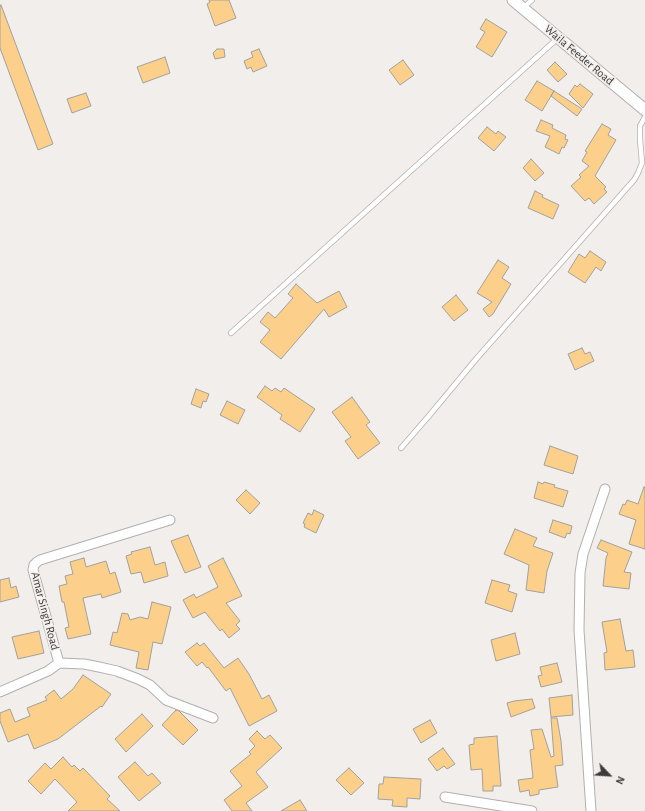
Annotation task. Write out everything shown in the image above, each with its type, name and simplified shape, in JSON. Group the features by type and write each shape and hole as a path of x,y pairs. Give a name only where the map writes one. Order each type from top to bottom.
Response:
{"street":[{"name":"Waila Feeder Road","path":"513,0 645,110"},
{"path":"591,811 579,630 580,573 583,554 605,489"},
{"name":"Amar Singh Road","path":"0,692 48,671 59,663 33,570 34,565 40,560 170,520"},
{"path":"59,663 84,664 117,671 150,685 166,700 213,718"},
{"path":"446,797 532,811"}],"lane":[{"path":"523,8 532,0"},
{"path":"231,333 558,38"},
{"path":"401,448 477,358 634,180 642,162 640,126 645,117"}],"building":[{"path":"209,0 229,0 236,18 215,26 207,4 210,2"},
{"path":"1,5 53,144 38,150 0,48"},
{"path":"486,19 507,32 492,57 476,47 485,32 480,29"},
{"path":"217,49 224,49 225,57 215,59 213,53"},
{"path":"259,49 267,66 253,72 251,67 247,69 244,61 253,57 251,52"},
{"path":"165,57 170,73 143,83 137,67"},
{"path":"403,60 414,75 400,85 389,70"},
{"path":"555,62 567,74 558,82 547,70"},
{"path":"537,81 554,91 542,111 525,100"},
{"path":"580,84 593,94 583,108 569,94 575,85 577,87"},
{"path":"554,91 582,109 577,116 551,96"},
{"path":"86,93 91,106 72,113 67,99"},
{"path":"541,120 553,125 552,128 566,135 565,139 568,140 564,148 562,147 559,154 545,147 550,136 536,131"},
{"path":"602,124 611,129 608,135 616,140 595,176 606,187 604,189 607,192 594,204 589,198 585,201 571,186 581,177 579,175 589,166 582,161 587,152 585,151"},
{"path":"487,127 496,134 498,131 506,137 494,151 478,138"},
{"path":"531,159 544,173 535,181 523,168"},
{"path":"535,191 543,195 542,197 559,205 553,219 528,208"},
{"path":"590,251 606,262 601,271 596,267 585,283 568,272 579,254 585,258"},
{"path":"498,260 509,267 502,278 511,284 493,314 489,317 483,309 492,302 477,293"},
{"path":"296,284 317,303 339,291 347,307 329,317 324,309 281,359 260,342 270,330 260,322 268,312 275,318 293,298 288,294"},
{"path":"456,295 468,310 454,321 442,307"},
{"path":"582,348 585,354 590,352 594,361 575,370 568,354"},
{"path":"265,386 272,391 275,388 281,392 284,388 315,409 300,432 280,419 282,415 257,397"},
{"path":"196,389 209,394 206,402 203,401 201,408 191,404"},
{"path":"352,397 370,422 366,425 380,443 358,459 345,441 351,437 332,412"},
{"path":"227,401 245,410 238,424 220,415"},
{"path":"550,446 578,456 573,474 544,465"},
{"path":"538,482 555,485 554,487 568,491 563,507 534,498"},
{"path":"644,487 645,549 629,544 636,520 619,514 623,504 625,505 627,500 638,504"},
{"path":"246,490 260,503 250,514 236,500"},
{"path":"314,510 324,515 316,533 304,527 305,524 303,523 308,513 312,515"},
{"path":"553,520 572,526 570,534 567,533 565,538 549,532"},
{"path":"515,529 537,538 533,546 553,553 547,571 544,593 526,590 529,565 504,554"},
{"path":"188,535 201,567 185,573 171,541"},
{"path":"601,540 632,552 624,572 631,573 629,589 603,586 606,558 608,553 597,548"},
{"path":"150,547 155,565 165,562 168,576 144,583 141,572 131,574 126,556 132,554 131,552"},
{"path":"84,558 86,567 106,561 110,574 115,572 121,592 102,598 101,594 83,598 91,634 68,639 65,628 69,627 59,586 67,584 65,576 73,574 70,562"},
{"path":"223,558 242,596 226,603 240,621 236,625 240,629 229,638 222,629 220,631 205,612 193,618 183,600 194,594 196,598 218,587 208,566"},
{"path":"9,578 11,588 16,586 19,597 0,602 0,580"},
{"path":"492,580 510,585 508,591 517,594 512,612 485,603"},
{"path":"152,602 171,607 162,644 153,642 148,670 136,668 139,652 110,645 113,632 117,633 122,613 128,614 130,620 140,617 148,619"},
{"path":"620,619 626,651 633,650 635,667 605,670 604,653 607,652 602,622"},
{"path":"39,631 44,653 18,659 12,637"},
{"path":"515,633 520,654 496,661 491,640"},
{"path":"197,643 200,646 204,643 224,668 238,658 249,674 262,699 269,695 277,711 249,726 230,688 226,691 208,667 207,668 202,662 197,666 185,652"},
{"path":"557,663 562,682 541,687 538,676 542,675 540,667"},
{"path":"83,675 111,694 102,707 101,706 58,739 34,749 28,734 8,742 0,721 0,713 10,709 15,722 30,716 27,708 47,700 45,697 54,690 61,699 73,689"},
{"path":"572,695 573,715 551,717 549,698"},
{"path":"532,699 535,708 511,717 507,703"},
{"path":"176,710 179,711 198,730 183,745 162,725"},
{"path":"142,714 153,726 126,752 115,739"},
{"path":"551,718 557,718 561,741 563,765 555,766 558,787 539,790 539,794 530,796 529,790 520,792 518,780 533,778 530,750 534,749 531,730 542,729 551,757 554,756"},
{"path":"430,720 437,733 421,743 413,729"},
{"path":"257,731 265,739 270,735 282,748 256,772 268,787 246,803 252,811 232,811 224,800 242,786 230,771 251,754 249,752 255,746 249,739"},
{"path":"497,736 501,786 493,786 493,791 483,791 482,769 471,770 469,745 474,744 474,738"},
{"path":"443,748 455,764 447,769 444,766 437,771 428,759"},
{"path":"63,757 72,767 74,765 80,771 83,768 110,796 107,799 120,811 68,811 77,802 55,779 41,794 28,781 45,763 51,769"},
{"path":"135,762 148,776 152,773 161,783 139,801 118,777"},
{"path":"349,768 364,783 351,795 336,780"},
{"path":"384,777 421,779 420,799 407,798 407,807 392,806 393,800 378,799 379,784 383,784"},
{"path":"300,800 307,811 281,811"}]}
